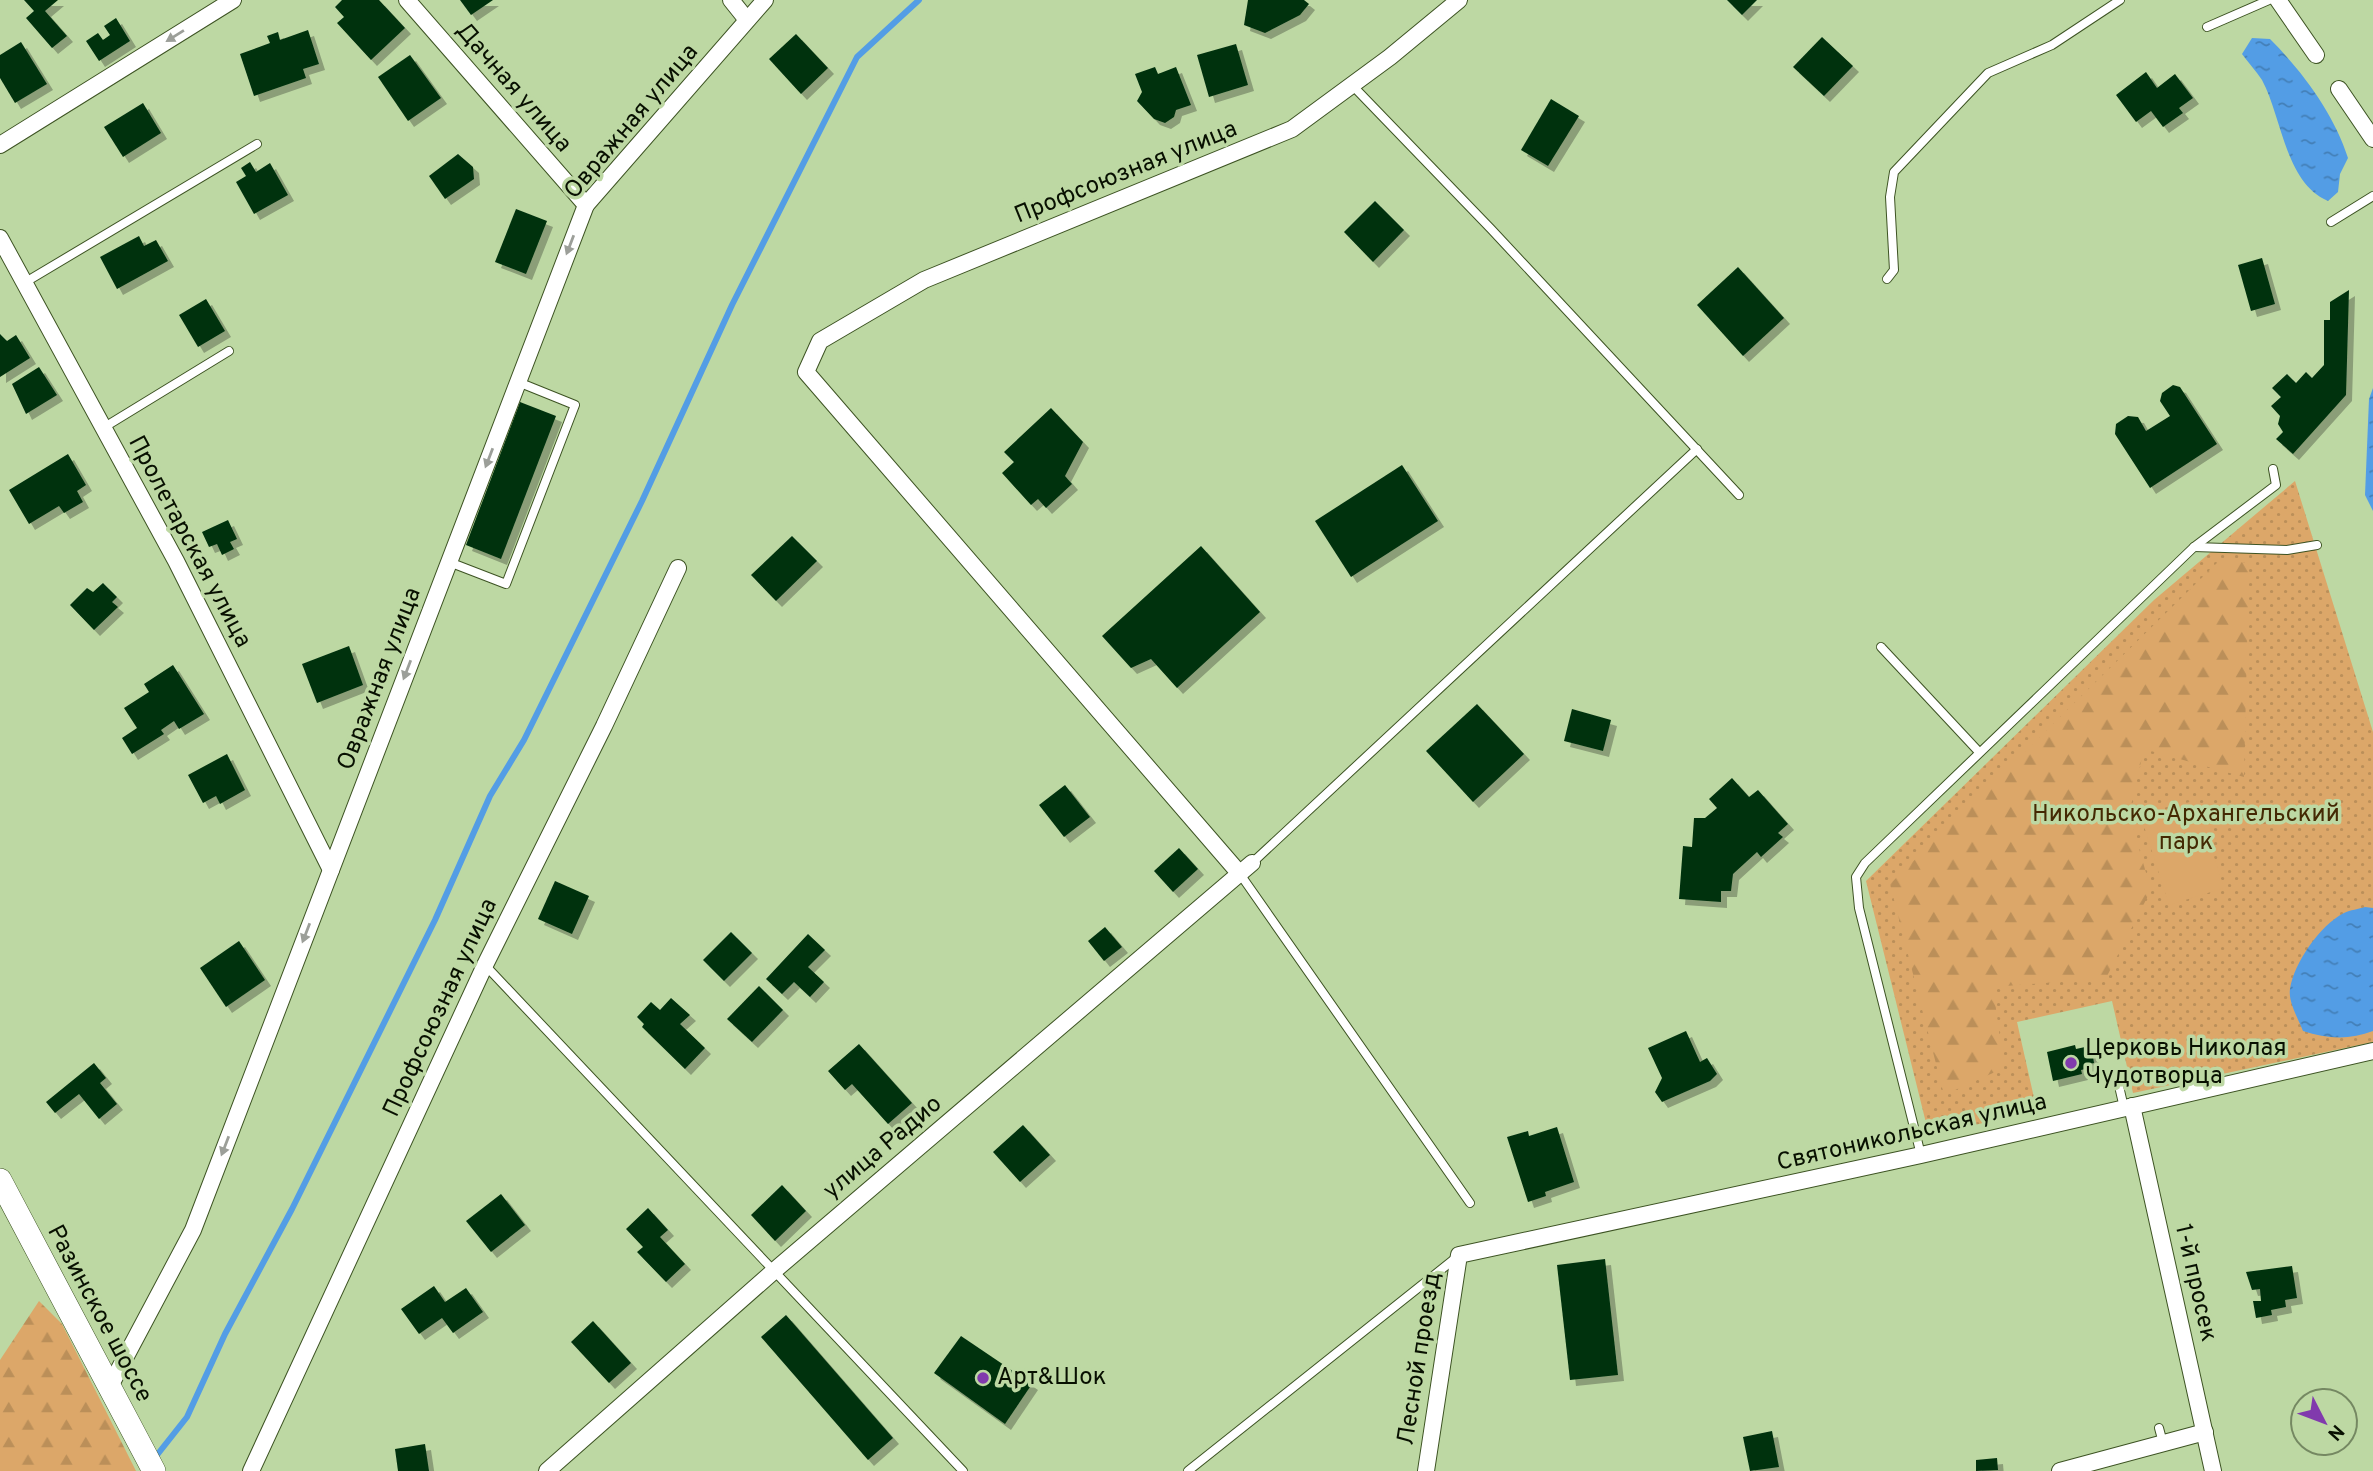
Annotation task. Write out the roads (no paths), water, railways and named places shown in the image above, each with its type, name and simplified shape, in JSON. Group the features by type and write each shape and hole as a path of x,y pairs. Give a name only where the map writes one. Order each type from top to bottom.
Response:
{"main road":[{"name":"Разинское шоссе","path":"0,1180 108,1390 154,1471"}],"street":[{"path":"0,145 233,0"},
{"name":"Дачная улица","path":"407,0 586,205"},
{"path":"731,0 747,20"},
{"name":"Овражная улица","path":"108,1390 193,1230 586,205 765,0"},
{"name":"Профсоюзная улица","path":"1246,869 806,372 820,341 924,280 1292,129 1459,0"},
{"path":"2278,0 2316,55"},
{"path":"2339,89 2373,139"},
{"name":"Пролетарская улица","path":"0,238 176,561 331,870"},
{"name":"Профсоюзная улица","path":"251,1471 485,965 604,726 678,568"},
{"name":"улица Радио","path":"547,1471 775,1270 1246,869"},
{"name":"Святоникольская улица","path":"1460,1255 1921,1155 2373,1051"},
{"name":"1-й просек","path":"2128,1107 2213,1471"},
{"name":"Лесной проезд","path":"1426,1471 1460,1255"},
{"path":"2060,1471 2161,1435 2205,1432"}],"lane":[{"path":"1887,279 1894,271 1890,197 1895,172 1988,73 2052,45 2120,0"},
{"path":"2207,27 2269,0"},
{"path":"1352,85 1740,495"},
{"path":"24,283 257,144"},
{"path":"2331,222 2373,196"},
{"path":"103,428 229,351"},
{"path":"449,562 506,584 575,405 518,382"},
{"path":"1470,1203 1246,869 1697,449"},
{"path":"1921,1155 1858,908 1856,877 1866,863 1979,752 2194,547 2276,485 2273,469"},
{"path":"2194,547 2287,550 2317,545"},
{"path":"1881,647 1979,752"},
{"path":"485,965 963,1471"},
{"path":"2119,1086 2128,1107"},
{"path":"1188,1471 1460,1255"}],"water":[{"path":"2252,38 2270,39 2316,94 2335,125 2348,158 2340,174 2338,192 2328,201 2302,180 2293,165 2269,95 2262,80 2242,54"},
{"path":"2373,388 2373,511 2365,495 2369,399"},
{"path":"2365,907 2373,908 2373,1031 2338,1037 2303,1031 2290,994 2297,968 2309,946 2326,926 2344,913"}],"waterway":[{"path":"157,1455 187,1417 225,1334 292,1209 435,920 490,796 524,740 642,501 732,305 857,57 919,0"}],"place":[{"name":"Церковь Николая Чудотворца","path":"2071,1063"},
{"name":"Арт&Шок","path":"983,1378"}],"park label":[{"name":"Никольско-Архангельский парк","path":"2186,829"}]}
